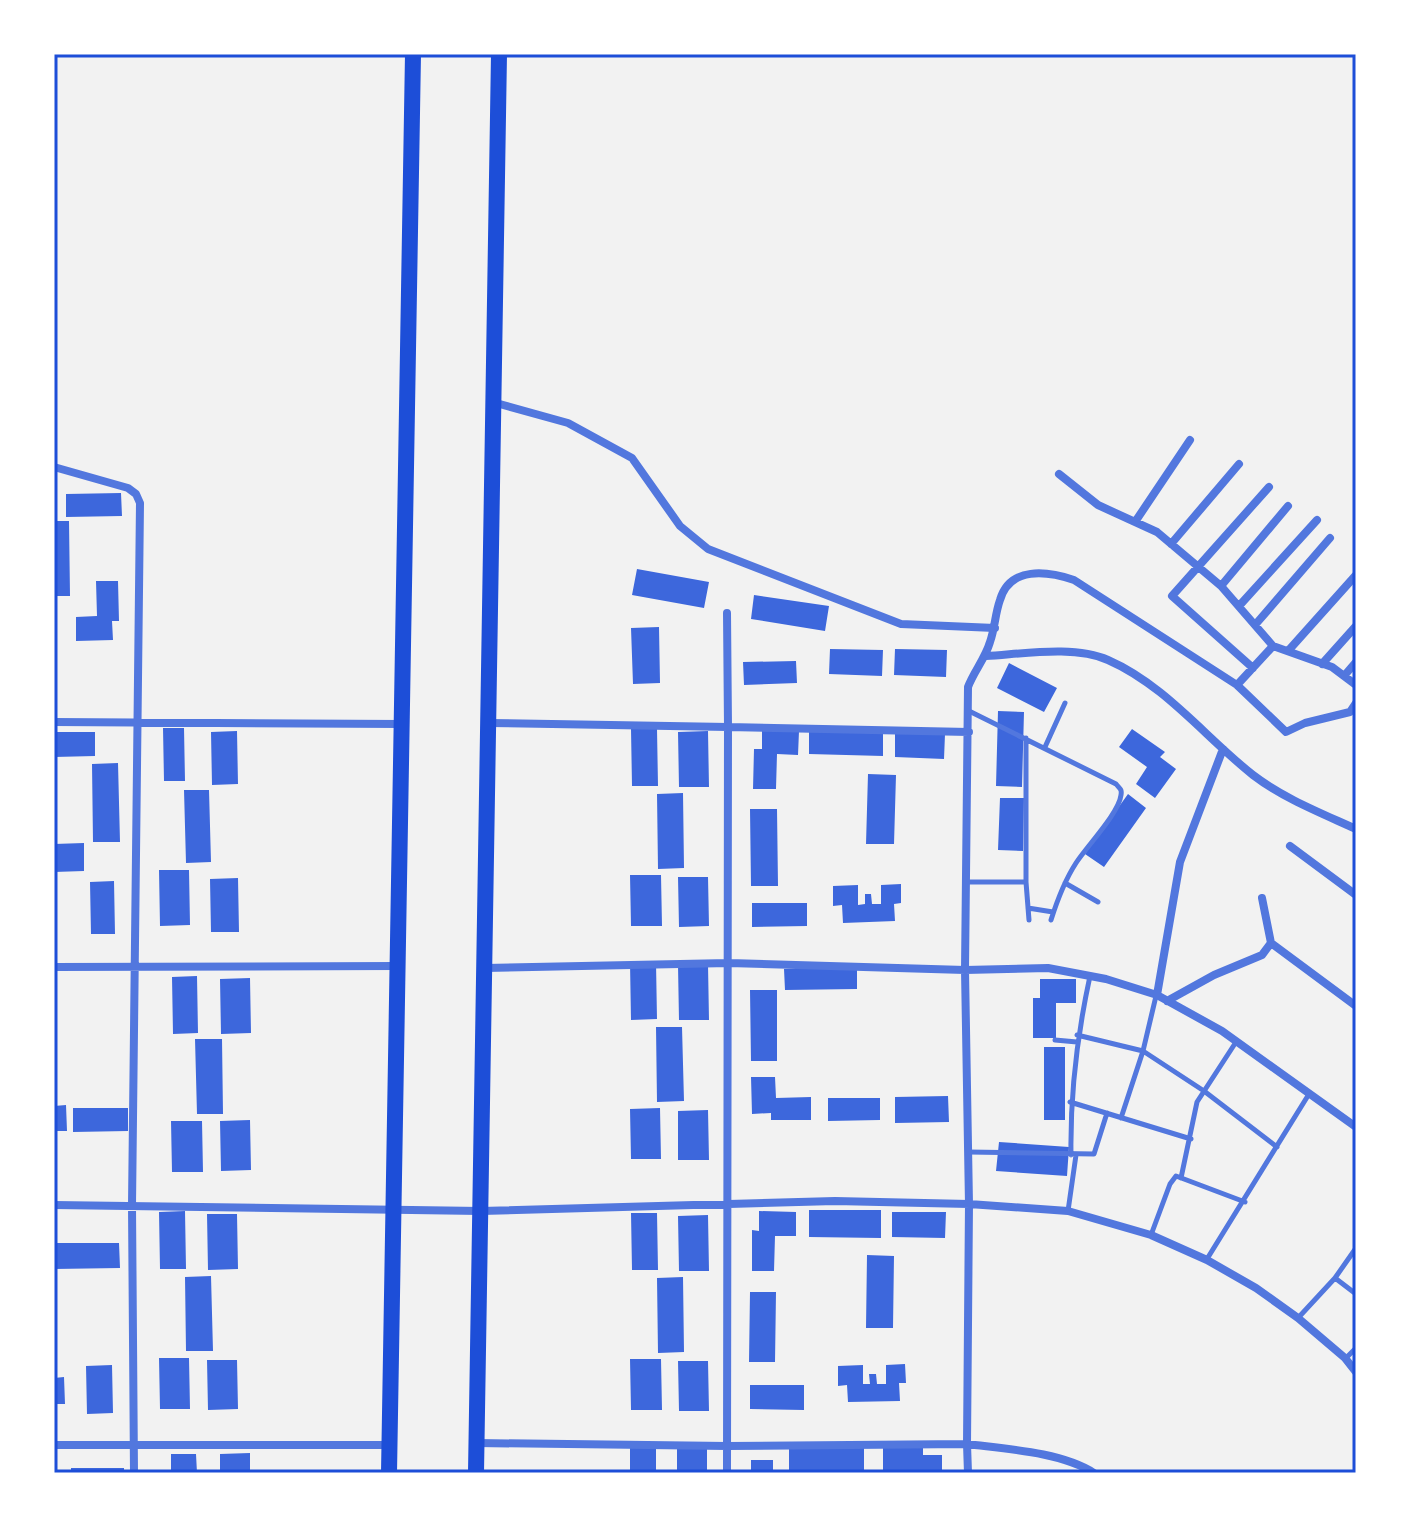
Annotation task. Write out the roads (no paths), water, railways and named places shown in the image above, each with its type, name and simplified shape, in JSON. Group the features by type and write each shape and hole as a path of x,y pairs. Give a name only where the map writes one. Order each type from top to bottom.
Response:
{"highway":[{"path":"389,1473 413,54"},
{"path":"476,1473 496,403 499,54"}],"street":[{"path":"496,403 568,423 632,458 680,526 708,549 901,624 995,628"},
{"path":"1135,522 1190,440"},
{"path":"1171,544 1239,464"},
{"path":"54,467 128,488 136,494 140,503 132,1206 134,1473"},
{"path":"1059,474 1098,505 1157,532 1221,586 1273,646 1332,667 1356,685"},
{"path":"1253,668 1172,596 1269,487"},
{"path":"1221,586 1288,506"},
{"path":"1239,606 1317,520"},
{"path":"1255,625 1330,538"},
{"path":"968,1473 969,1204 965,970 968,687 986,656 1007,583 1019,575 1033,573 1074,580 1237,685 1286,732 1305,723 1350,712 1356,703"},
{"path":"1288,651 1356,575"},
{"path":"727,613 727,1473"},
{"path":"1322,664 1356,626"},
{"path":"1237,685 1273,646"},
{"path":"986,656 1077,652 1107,659 1148,683 1255,777 1303,805 1356,829"},
{"path":"1344,676 1356,662"},
{"path":"54,722 402,724"},
{"path":"489,723 969,732"},
{"path":"1157,995 1180,862 1223,749"},
{"path":"1290,846 1356,895"},
{"path":"1262,898 1271,943 1356,1006"},
{"path":"1167,1001 1214,975 1262,955 1271,943"},
{"path":"485,968 729,963 965,970 1048,968 1157,995 1236,1041 1356,1127"},
{"path":"54,967 398,966"},
{"path":"54,1205 481,1211 835,1201 969,1204 1068,1211 1151,1235 1207,1260 1256,1288 1298,1318 1345,1358 1356,1372"},
{"path":"476,1443 727,1446 967,1444 1014,1449 1080,1464 1094,1473"},
{"path":"54,1445 389,1445"}],"lane":[{"path":"1045,747 1065,703"},
{"path":"969,711 1026,737 1121,789 1121,797 1065,883 1051,920"},
{"path":"1026,737 1029,920"},
{"path":"967,882 1026,882"},
{"path":"1065,883 1098,902"},
{"path":"1028,908 1053,912"},
{"path":"1068,1211 1073,1155 1070,1102 1077,1039 1090,976"},
{"path":"1121,1118 1157,995"},
{"path":"1055,1040 1077,1039 1143,1051 1204,1091 1277,1147"},
{"path":"1181,1178 1197,1102 1236,1041"},
{"path":"1207,1260 1309,1093"},
{"path":"1070,1102 1191,1139"},
{"path":"968,1152 1094,1154 1107,1113"},
{"path":"1151,1235 1170,1184 1176,1176 1245,1202"},
{"path":"1298,1318 1335,1278 1356,1248"},
{"path":"1335,1278 1356,1294"},
{"path":"1345,1358 1356,1348"}]}
